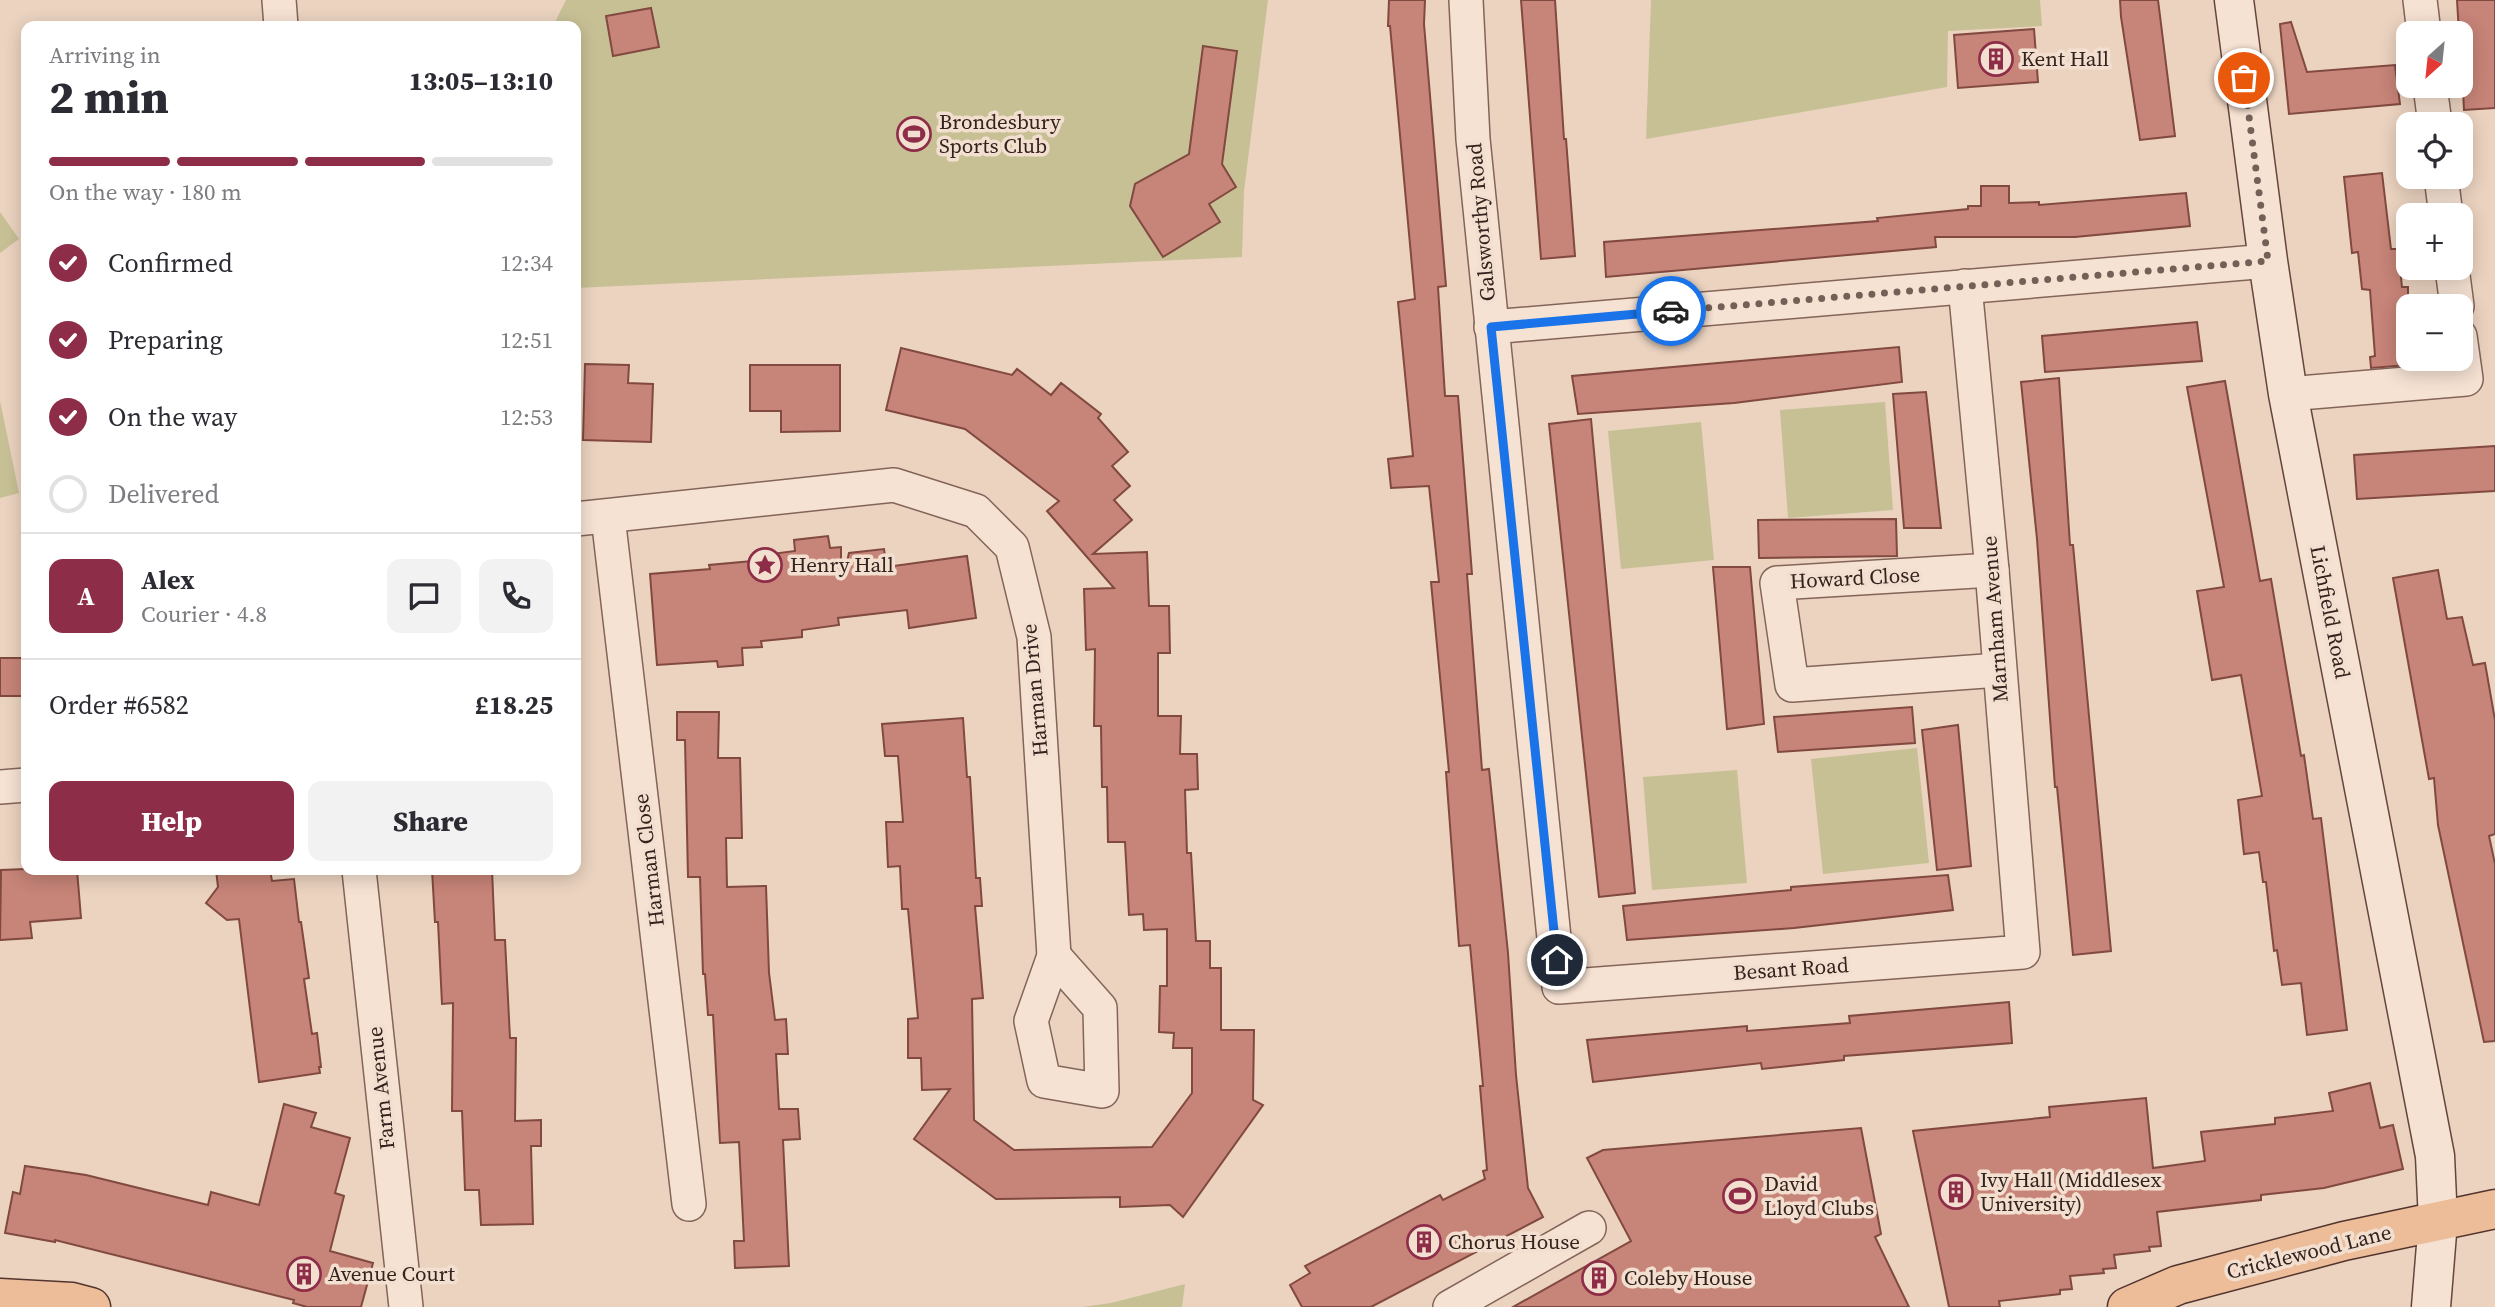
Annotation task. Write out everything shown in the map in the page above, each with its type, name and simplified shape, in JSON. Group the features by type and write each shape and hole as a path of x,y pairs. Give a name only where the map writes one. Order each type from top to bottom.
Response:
{"main road":[{"name":"Cricklewood Lane","path":"2127,1307 2178,1285 2344,1241 2495,1209"},
{"path":"0,1298 72,1302 91,1307"}],"street":[{"path":"279,0 281,21"},
{"name":"Galsworthy Road","path":"1466,0 1473,139 1559,987"},
{"name":"Lichfield Road","path":"2234,0 2288,394 2435,1156 2438,1221 2431,1307"},
{"path":"2420,0 2423,21"},
{"path":"1491,327 2268,261"},
{"name":"Marnham Avenue","path":"1965,286 1992,570 2023,951"},
{"path":"2288,394 2466,379 2465,371"},
{"name":"Harman Drive","path":"592,518 894,485 976,511 1012,547 1034,637 1054,956"},
{"name":"Harman Close","path":"592,518 689,1204"},
{"name":"Howard Close","path":"1992,570 1777,583 1792,685 1999,670"},
{"path":"0,787 21,785"},
{"name":"Farm Avenue","path":"360,875 406,1307"},
{"name":"Besant Road","path":"1559,987 2023,951"},
{"path":"1450,1307 1589,1228"}],"shaded area":[{"name":"Brondesbury Sports Club","path":"566,0 1268,0 1244,191 1242,257 581,288 581,21 556,21"},
{"path":"1651,0 2040,0 2042,26 1948,31 1947,87 1646,139"},
{"path":"0,212 19,239 0,253"},
{"path":"0,401 19,493 0,498"},
{"path":"1885,402 1893,510 1788,518 1780,410"},
{"path":"1701,422 1714,560 1621,569 1608,431"},
{"path":"1917,748 1929,863 1823,874 1811,759"},
{"path":"1737,770 1747,883 1652,890 1643,777"},
{"path":"1185,1284 1182,1307 1082,1307 1111,1303"}],"building":[{"path":"1389,0 1425,0 1424,24 1446,286 1438,287 1445,396 1458,396 1472,574 1467,574 1482,770 1489,769 1528,1188 1543,1217 1371,1307 1302,1307 1290,1285 1310,1273 1305,1266 1440,1195 1443,1200 1485,1179 1483,1171 1487,1170 1480,1086 1483,1086 1470,945 1459,946 1446,772 1449,772 1431,582 1439,582 1429,486 1391,488 1388,459 1413,456 1398,302 1415,299 1388,26"},
{"path":"1521,0 1555,0 1575,256 1541,259"},
{"path":"2120,0 2158,0 2175,136 2140,140"},
{"path":"2457,0 2495,0 2495,108 2464,110 2463,98 2473,98 2473,21 2458,21"},
{"path":"651,8 659,47 613,56 606,16"},
{"path":"2291,22 2307,72 2395,65 2396,98 2399,98 2400,104 2289,114 2280,24"},
{"name":"Kent Hall","path":"2034,29 2038,82 1958,88 1954,35"},
{"path":"1203,46 1237,51 1222,164 1236,187 1209,204 1220,222 1163,257 1130,206 1135,184 1189,154"},
{"path":"2382,173 2391,249 2396,249 2396,280 2401,280 2402,287 2408,287 2408,294 2396,294 2396,366 2371,368 2370,357 2375,356 2370,290 2362,289 2358,252 2352,253 2344,177"},
{"path":"1981,186 2009,186 2009,203 2039,202 2039,205 2186,193 2190,226 2075,237 1935,237 1936,247 1606,277 1604,242 1878,221 1877,218 1968,209 1968,206 1981,206"},
{"path":"2197,322 2202,361 2045,372 2042,336"},
{"path":"1899,347 1902,382 1734,403 1578,414 1572,376"},
{"path":"901,348 1012,375 1017,369 1051,395 1061,383 1101,414 1098,418 1128,452 1112,466 1130,486 1114,500 1132,520 1093,554 1147,552 1149,606 1169,606 1170,653 1158,653 1158,716 1181,716 1180,754 1197,754 1198,789 1185,790 1187,853 1191,853 1196,941 1210,941 1210,968 1221,968 1221,1030 1254,1030 1253,1100 1263,1105 1183,1217 1170,1205 1120,1207 1120,1197 996,1199 914,1139 950,1089 922,1090 921,1058 908,1058 908,1019 918,1018 908,909 902,909 900,866 888,867 886,822 903,822 898,756 885,756 882,724 963,718 967,777 970,777 976,878 980,878 982,906 975,906 983,998 972,999 974,1120 1014,1150 1152,1147 1192,1093 1192,1048 1173,1048 1174,1033 1159,1032 1160,986 1167,986 1167,929 1144,930 1143,914 1129,915 1125,842 1108,842 1107,787 1102,787 1101,726 1094,726 1095,649 1086,650 1084,589 1114,588 1047,511 1059,501 965,429 886,410"},
{"path":"585,364 629,365 628,383 653,384 651,442 583,440"},
{"path":"750,365 840,365 840,431 781,432 781,411 750,411"},
{"path":"2059,378 2070,545 2073,545 2111,951 2073,955 2055,787 2037,539 2021,382"},
{"path":"2225,381 2260,581 2271,579 2301,756 2304,755 2313,819 2321,818 2347,1030 2307,1035 2301,983 2282,985 2259,852 2244,854 2238,800 2262,796 2241,675 2212,680 2197,591 2224,587 2187,387"},
{"path":"1926,392 1941,528 1904,528 1893,394"},
{"path":"1591,419 1635,893 1599,897 1549,424"},
{"path":"2495,446 2495,491 2357,499 2354,455"},
{"path":"1896,519 1897,556 1759,558 1758,520"},
{"path":"828,536 830,548 841,547 841,565 846,566 849,553 884,549 886,565 894,566 967,556 976,618 909,628 907,610 838,618 839,625 802,630 802,637 761,641 762,647 742,648 743,665 718,667 717,661 657,665 650,574 710,569 709,565 765,560 764,555 795,551 794,540"},
{"path":"1713,567 1750,567 1764,724 1727,729"},
{"path":"2438,570 2447,619 2462,617 2473,665 2485,663 2495,720 2495,834 2489,836 2495,864 2495,1041 2484,1042 2438,825 2434,778 2429,779 2393,578"},
{"path":"0,658 21,658 21,696 0,696"},
{"path":"1912,707 1915,743 1778,752 1774,717"},
{"path":"677,712 719,712 718,758 740,758 742,838 726,838 727,887 766,886 769,973 775,1020 786,1019 788,1054 776,1054 779,1109 798,1109 800,1139 783,1140 789,1266 735,1268 734,1241 744,1241 739,1142 720,1143 713,1015 708,1015 703,974 700,877 688,877 685,740 677,740"},
{"path":"1958,725 1971,866 1937,870 1922,730"},
{"path":"21,869 21,875 77,875 81,918 30,922 32,938 0,940 1,870"},
{"path":"217,875 271,875 272,881 294,879 309,978 304,979 312,1034 317,1033 320,1073 259,1082 239,919 227,920 206,903 218,887"},
{"path":"432,875 492,875 495,940 505,940 510,1038 516,1038 515,1121 541,1120 541,1146 531,1146 533,1224 481,1225 479,1190 465,1190 462,1111 452,1111 453,1003 442,1004 438,922 435,922"},
{"path":"1948,875 1953,910 1794,928 1627,940 1623,906 1791,890 1791,887"},
{"path":"2009,1002 2012,1043 1844,1056 1844,1060 1762,1069 1761,1063 1593,1082 1587,1040 1747,1026 1747,1031 1850,1023 1849,1016"},
{"path":"2370,1083 2380,1128 2393,1125 2403,1169 2324,1188 2261,1195 2261,1200 2157,1212 2161,1246 2149,1247 2150,1251 2114,1255 2116,1268 2103,1269 2104,1273 2070,1276 2072,1289 2060,1290 2060,1294 1999,1301 2000,1307 1949,1307 1913,1131 2050,1117 2049,1107 2146,1098 2153,1168 2205,1161 2201,1132 2275,1124 2275,1118 2333,1111 2329,1093"},
{"path":"284,1104 316,1113 311,1127 350,1138 335,1193 344,1196 330,1251 373,1263 361,1307 307,1307 293,1303 294,1300 55,1240 5,1233 13,1192 20,1194 25,1166 86,1175 208,1205 211,1192 259,1205"},
{"name":"David Lloyd Clubs","path":"1861,1128 1881,1234 1875,1237 1909,1307 1513,1307 1631,1241 1587,1158 1603,1150"}],"way so far":[{"path":"1671,311 2268,261 2244,78"}],"place":[{"name":"Kent Hall","path":"1996,59"},
{"name":"Brondesbury Sports Club","path":"914,134"},
{"name":"Henry Hall","path":"765,565"},
{"name":"Ivy Hall (Middlesex University)","path":"1956,1192"},
{"name":"David Lloyd Clubs","path":"1740,1196"},
{"name":"Chorus House","path":"1424,1242"},
{"name":"Avenue Court","path":"304,1274"},
{"name":"Coleby House","path":"1599,1278"}],"route":[{"path":"1557,960 1491,327 1671,311"}]}
